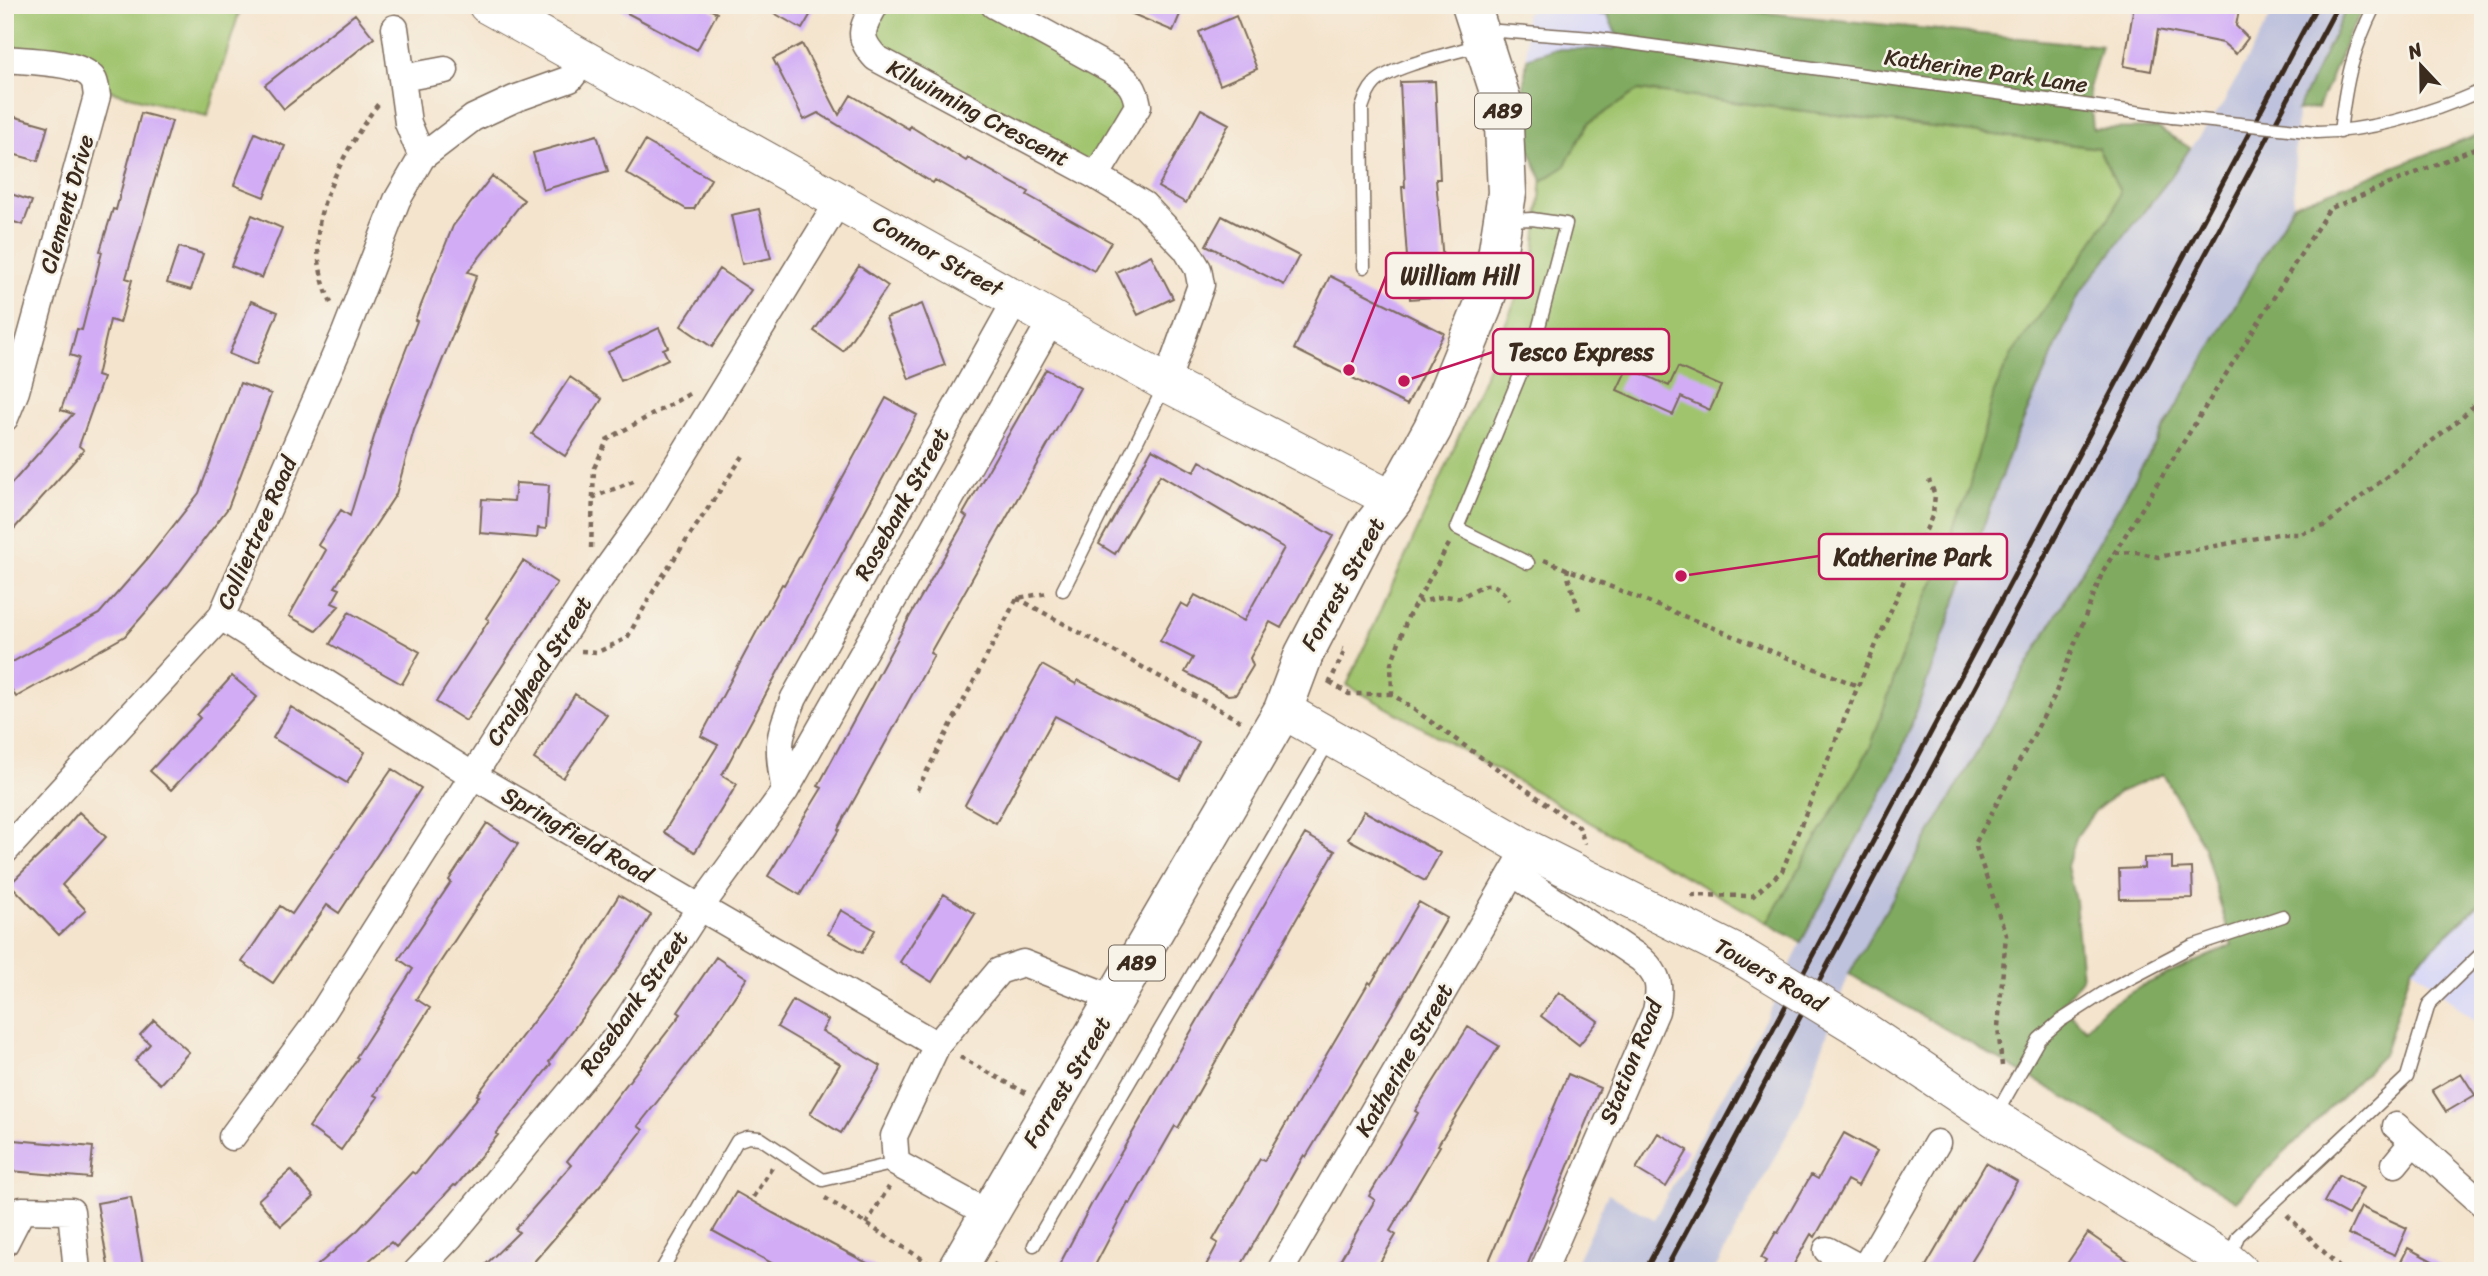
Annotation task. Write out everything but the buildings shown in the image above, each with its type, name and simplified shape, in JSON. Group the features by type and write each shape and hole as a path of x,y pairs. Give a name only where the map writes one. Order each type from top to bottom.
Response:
{"main road":[{"name":"Connor Street","path":"487,5 1166,383 1393,500"},
{"name":"Forrest Street","path":"944,1267 989,1214 1274,726 1325,663 1336,645 1386,544 1393,500 1433,428 1483,306 1494,269 1503,220 1507,193 1503,104 1478,26"},
{"name":"Towers Road","path":"1274,726 1331,737 1520,861 1740,955 1863,1030 2000,1108 2244,1265"}],"street":[{"name":"Kilwinning Crescent","path":"874,5 862,29 865,47 876,58 1096,176 1144,205 1176,236 1198,269 1201,285 1166,383"},
{"name":"Kilwinning Crescent","path":"994,5 1116,72 1134,88 1138,106 1096,176"},
{"path":"395,28 408,123 422,157"},
{"name":"Clement Drive","path":"5,59 59,64 82,70 93,79 97,96 16,391 5,418"},
{"name":"Colliertree Road","path":"5,851 221,617 345,333 397,200 422,157 473,118 513,99 569,79 585,61"},
{"path":"402,78 445,70"},
{"name":"Craighead Street","path":"232,1137 314,1026 590,591 650,509 839,201"},
{"name":"Rosebank Street","path":"785,791 778,744 794,698 1016,300"},
{"name":"Rosebank Street","path":"417,1271 450,1237 617,1036 701,906 785,791 1052,319"},
{"name":"Springfield Road","path":"221,617 472,775 937,1045"},
{"name":"Katherine Street","path":"1280,1271 1520,861"},
{"name":"Station Road","path":"1520,861 1641,958 1654,970 1660,990 1656,1010 1543,1271"},
{"path":"989,1214 896,1163 894,1136 937,1045 999,971 1023,963 1116,999"},
{"path":"2395,1164 2405,1134 2483,1204"},
{"path":"1827,1250 1864,1270 1937,1143"},
{"path":"5,1243 22,1210 71,1211 77,1271"}],"lane":[{"path":"2340,132 2346,82 2359,37 2375,5"},
{"path":"1364,267 1362,108 1366,94 1374,83 1390,72 1478,26"},
{"name":"Katherine Park Lane","path":"1478,26 1593,38 2172,117 2317,132 2340,132 2429,113 2483,90"},
{"path":"1503,220 1532,219 1566,224 1537,334 1457,528 1528,563"},
{"path":"1063,590 1166,383"},
{"path":"1034,1245 1331,737"},
{"path":"2000,1108 2039,1039 2060,1021 2108,990 2192,946 2283,916"},
{"path":"2244,1265 2238,1236 2407,1077 2429,1004 2483,952"},
{"path":"661,1271 737,1141 748,1137 760,1138 823,1180 896,1163"}],"path":[{"path":"345,333 328,296 318,257 320,218 352,144 371,113 402,78"},
{"path":"2000,1108 1998,1027 2006,935 1975,844 2054,697 2102,571 2329,209 2483,145"},
{"path":"590,591 594,468 608,439 733,373"},
{"path":"2114,553 2137,552 2158,557 2278,534 2300,534 2324,526 2460,419 2483,396"},
{"path":"554,648 598,652 627,638 658,583 745,453"},
{"path":"592,498 643,477 673,470"},
{"path":"1688,895 1753,896 1782,871 1933,514 1935,495 1929,480"},
{"path":"1392,694 1391,664 1408,617 1457,528"},
{"path":"1528,563 1544,559 1858,686"},
{"path":"1567,568 1579,610"},
{"path":"1418,600 1422,602 1445,596 1458,598 1480,585 1504,592 1510,600"},
{"path":"1017,598 1063,590"},
{"path":"1017,598 1245,724 1243,728 1274,726"},
{"path":"917,790 1017,598"},
{"path":"1330,682 1349,694 1392,694 1579,827 1586,846"},
{"path":"937,1045 1026,1093"},
{"path":"866,1224 894,1180 896,1163"},
{"path":"753,1197 773,1165 785,1173"},
{"path":"820,1195 944,1267"},
{"path":"2274,1202 2343,1271"},
{"path":"2244,1265 2313,1271"}],"shaded area":[{"path":"1541,5 1581,5 1577,10 1608,15 1619,41 1614,49 1553,49 1527,58 1525,14"},
{"path":"2277,5 2348,5 2297,111 2293,205 1849,974 1799,1112 1714,1271 1572,1271 1608,1194 1654,1219 1774,1003 1801,942 1896,766 2013,444 2079,294 2170,178 2222,105"},
{"path":"2483,901 2483,1028 2412,967"}],"green space":[{"path":"5,5 201,5 239,13 207,116 111,91 99,75 5,54"},
{"path":"880,5 982,5 1132,95 1094,167 870,43"},
{"path":"1581,5 1687,5 2101,46 2089,88 2093,129 2158,128 2190,148 2170,178 2079,294 2013,444 1896,766 1801,942 1767,923 1870,748 1911,630 1941,566 1957,517 1966,499 1994,392 2013,352 2114,210 2120,191 2098,148 1639,90 1588,124 1564,167 1542,181 1525,138 1523,94 1527,58 1553,49 1614,49 1619,41 1608,15 1576,11"},
{"path":"2348,5 2366,5 2349,34 2318,108 2297,111"},
{"path":"1551,79 2098,148 2170,178 2079,294 2013,444 1896,766 1801,942 1347,685 1446,467 1535,253"},
{"path":"2483,133 2483,901 2412,967 2383,1055 2236,1201 2070,1100 1849,974 2293,205","holes":["2163,774 2204,847 2232,945 2142,986 2103,1009 2086,1029 2061,1005 2082,978 2075,901 2067,866 2077,836 2095,811 2119,792"]}],"railway":[{"path":"1645,1271 2317,5"},
{"path":"1665,1271 2338,5"}],"place":[{"name":"William Hill","path":"1349,370"},
{"name":"Tesco Express","path":"1404,381"},
{"name":"Katherine Park","path":"1681,576"}]}
